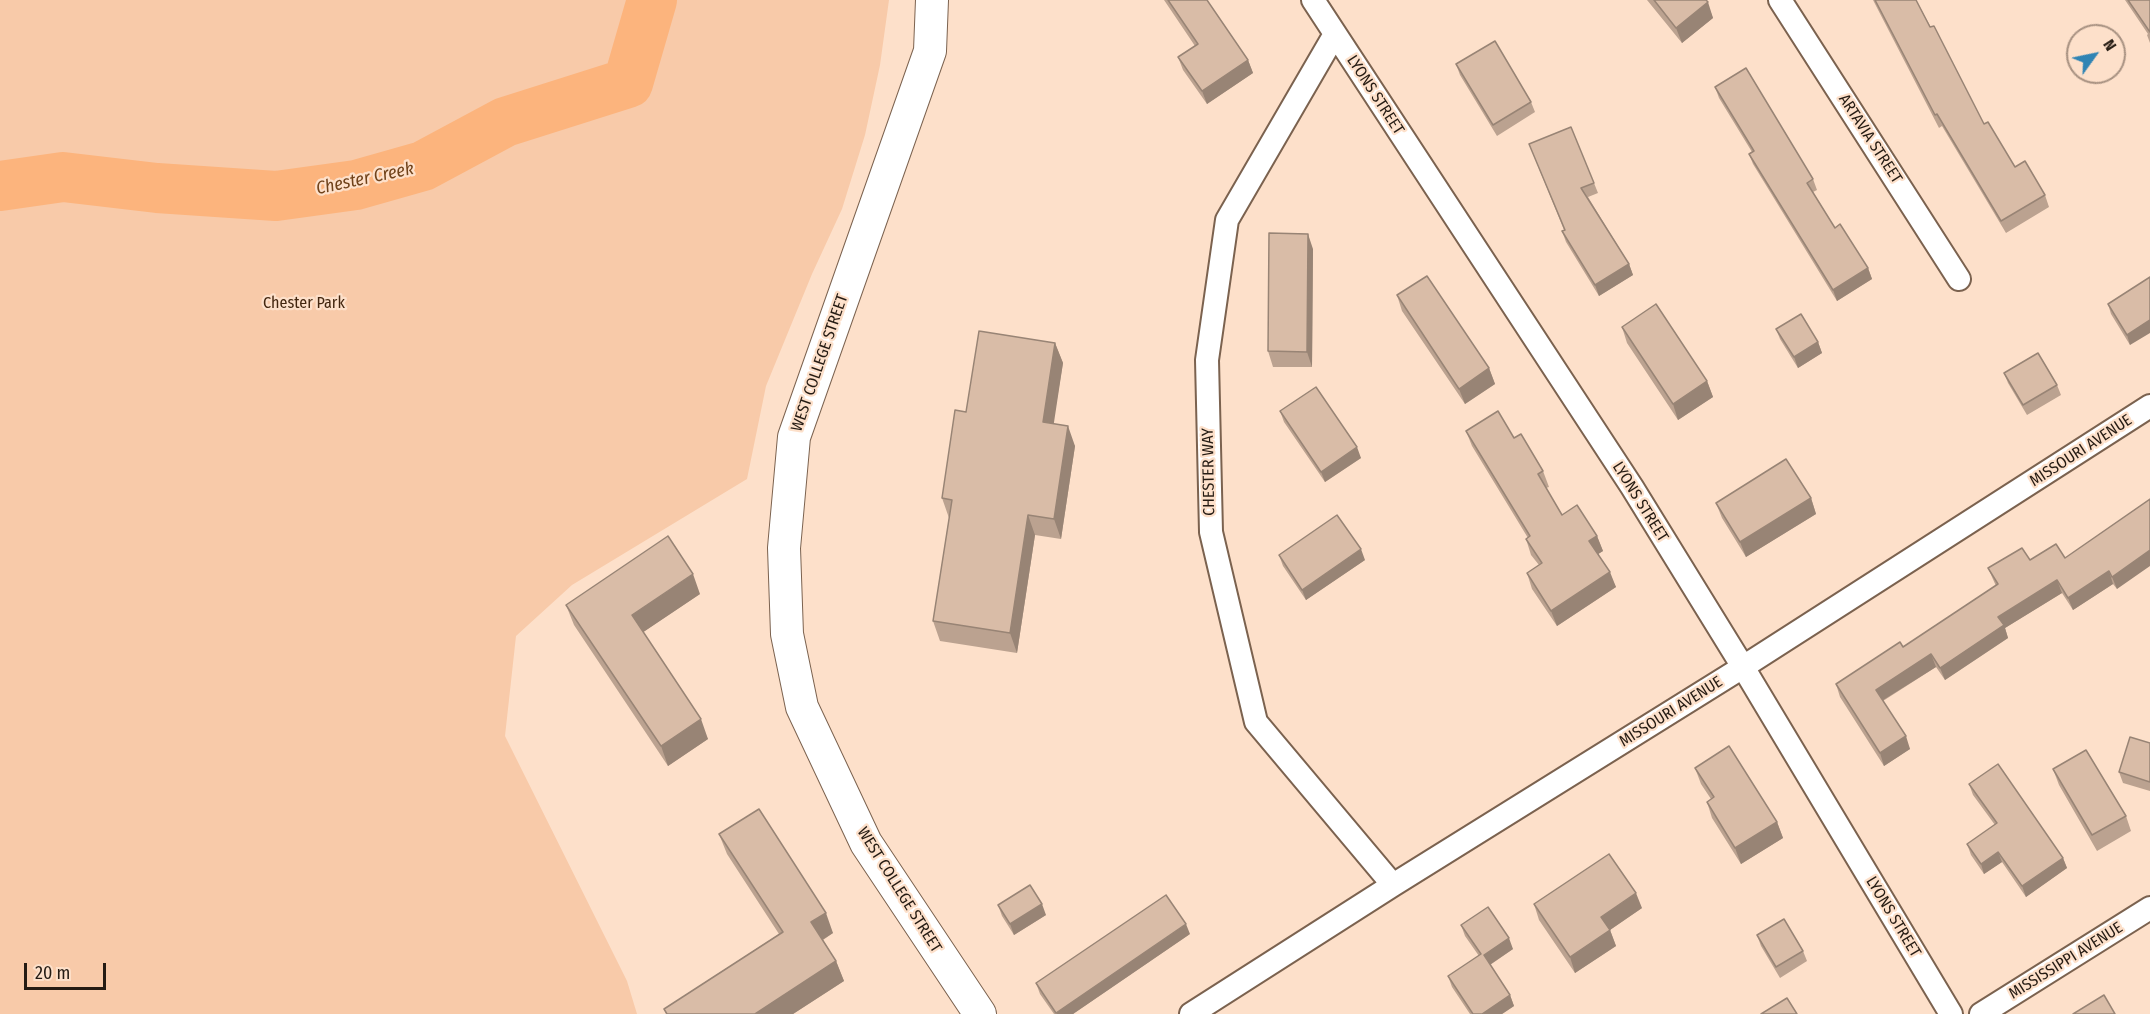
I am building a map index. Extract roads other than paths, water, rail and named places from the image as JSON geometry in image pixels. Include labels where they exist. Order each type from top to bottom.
[{"type":"street","name":"WEST COLLEGE STREET","points":[[932,0],[930,51],[794,437],[784,548],[787,634],[802,707],[866,843],[980,1014]]},
{"type":"street","name":"LYONS STREET","points":[[1313,0],[1632,487],[1951,1014]]},
{"type":"street","name":"ARTAVIA STREET","points":[[1780,0],[1959,279]]},
{"type":"street","name":"CHESTER WAY","points":[[1335,34],[1227,220],[1207,360],[1211,532],[1256,722],[1393,885]]},
{"type":"street","name":"MISSOURI AVENUE","points":[[1191,1014],[1743,667],[2150,406]]},
{"type":"street","name":"MISSISSIPPI AVENUE","points":[[1981,1014],[2150,908]]},
{"type":"waterway","name":"Chester Creek","points":[[0,186],[63,177],[157,188],[276,196],[356,185],[423,166],[505,122],[628,83],[652,0]]},
{"type":"park label","name":"Chester Park","points":[[304,304]]}]
